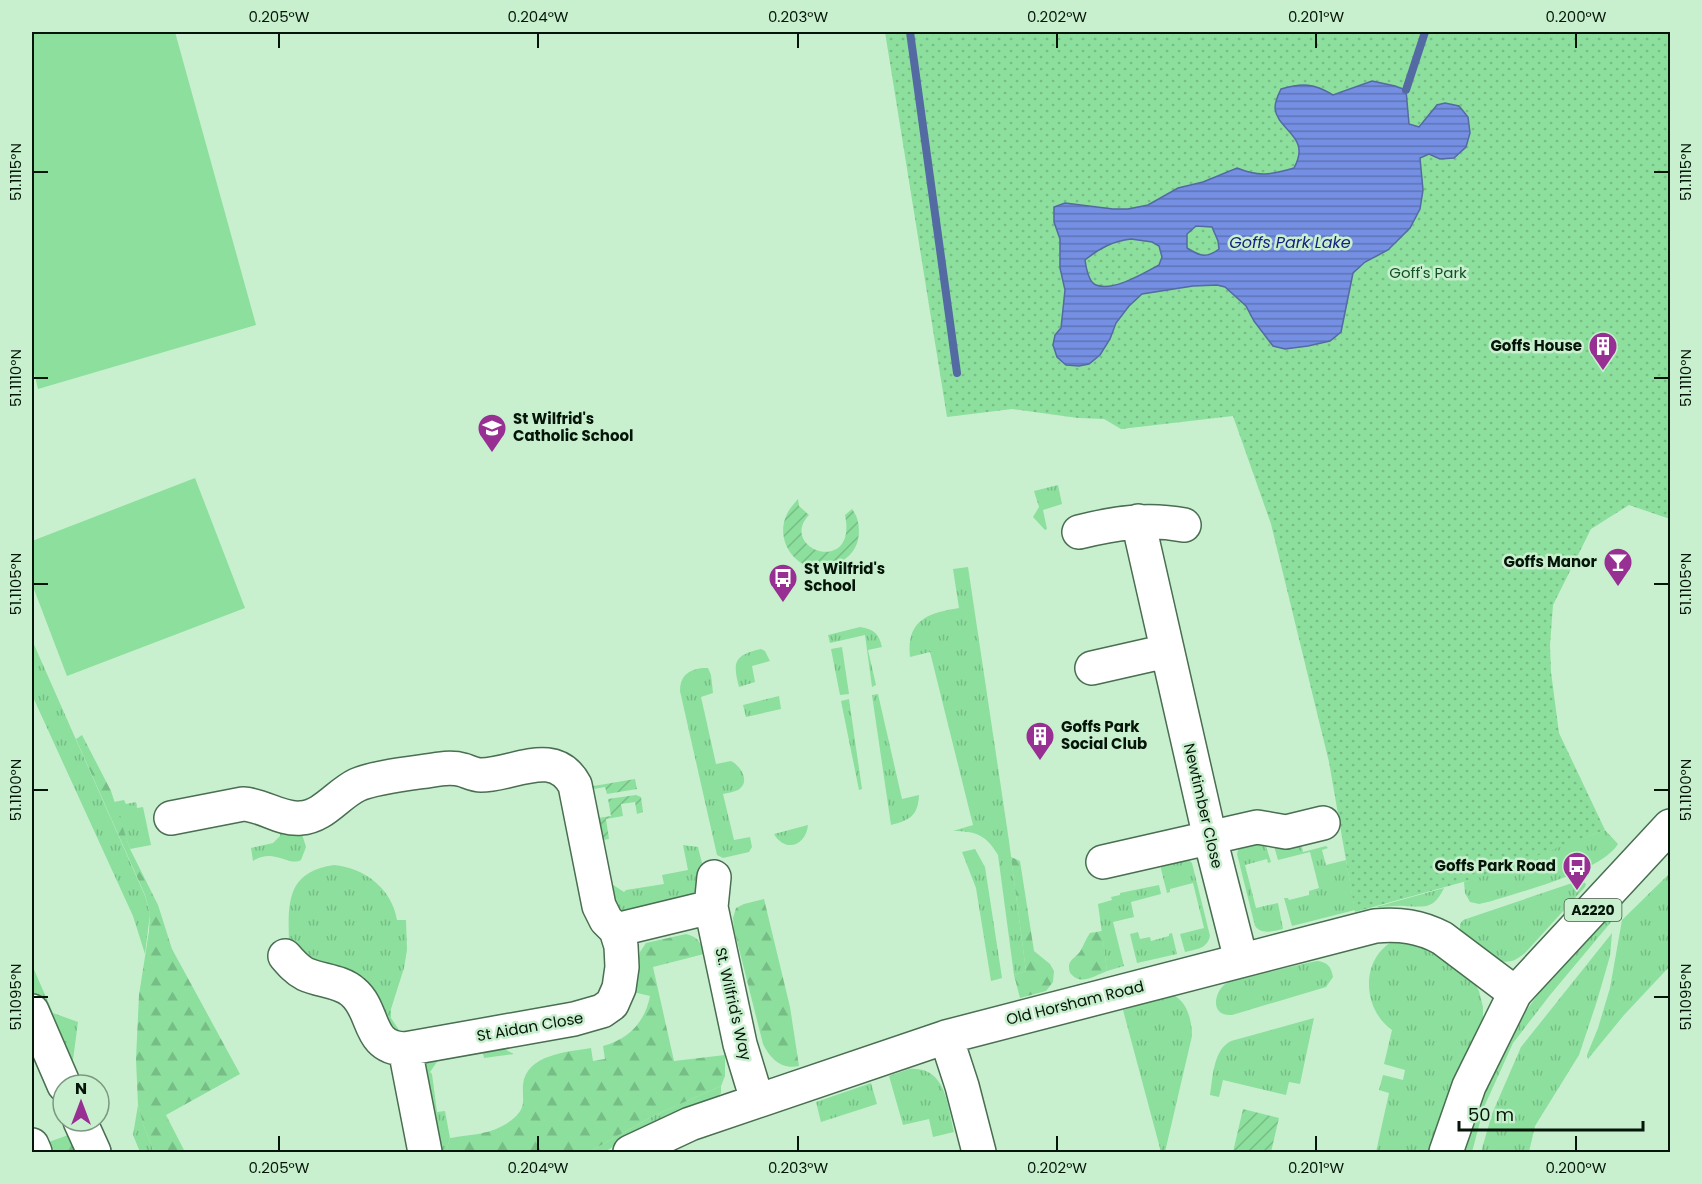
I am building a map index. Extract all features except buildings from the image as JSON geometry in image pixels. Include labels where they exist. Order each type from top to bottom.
[{"type":"street","points":[[1079,532],[1138,521],[1164,521],[1184,525]]},
{"type":"street","name":"Newtimber Close","points":[[1138,521],[1210,838],[1241,960]]},
{"type":"street","points":[[1092,668],[1167,651]]},
{"type":"street","points":[[171,818],[243,804],[254,804],[292,818],[304,818],[317,813],[358,785],[440,769],[462,770],[482,775],[536,765],[550,765],[570,775],[575,786],[599,906],[606,920],[616,930]]},
{"type":"street","points":[[1103,862],[1257,827],[1286,832],[1323,823]]},
{"type":"street","name":"A2220","points":[[1446,1152],[1469,1086],[1515,993],[1671,826]]},
{"type":"street","name":"St. Wilfrid's Way","points":[[616,930],[713,892],[740,1044],[757,1100]]},
{"type":"street","name":"Old Horsham Road","points":[[630,1152],[690,1124],[946,1037],[1375,926],[1398,924],[1416,926],[1442,938],[1515,993]]},
{"type":"street","name":"St Aidan Close","points":[[405,1049],[574,1019],[602,1011],[612,1004],[619,988],[622,967],[621,946],[616,930]]},
{"type":"street","points":[[285,956],[303,973],[346,987],[354,992],[381,1041],[388,1046],[405,1049],[425,1152]]},
{"type":"street","points":[[32,1011],[59,1073]]},
{"type":"street","points":[[946,1037],[962,1086],[979,1152]]},
{"type":"street","points":[[85,1133],[94,1152]]},
{"type":"street","points":[[32,1144],[35,1152]]},
{"type":"green space","points":[[32,32],[175,32],[256,325],[38,389],[32,365]]},
{"type":"green space","name":"Goff's Park","points":[[885,32],[1670,32],[1670,519],[1629,505],[1591,529],[1553,605],[1550,645],[1551,672],[1559,733],[1605,830],[1481,877],[1355,912],[1329,762],[1271,524],[1233,416],[1121,429],[1104,419],[1078,418],[1012,409],[947,417]]},
{"type":"green space","points":[[195,478],[245,608],[67,676],[32,584],[32,541]]},
{"type":"green space","points":[[1058,485],[1062,504],[1043,510],[1047,529],[1045,530],[1033,517],[1039,507],[1034,491]]},
{"type":"green space","points":[[798,499],[799,506],[809,515],[802,527],[803,538],[810,546],[820,551],[831,551],[840,546],[846,534],[845,515],[852,509],[858,520],[859,536],[855,548],[847,557],[832,567],[820,569],[808,566],[797,560],[789,551],[784,539],[783,527],[788,512]]},
{"type":"green space","points":[[968,567],[1026,971],[1014,975],[998,855],[980,836],[974,833],[953,831],[973,825],[930,652],[910,657],[912,634],[921,620],[959,608],[953,569]]},
{"type":"green space","points":[[860,627],[875,632],[882,647],[868,650],[876,685],[872,687],[865,635],[830,643],[828,635]]},
{"type":"green space","points":[[32,640],[145,896],[150,914],[145,954],[133,916],[32,695]]},
{"type":"green space","points":[[842,647],[849,694],[840,695],[831,649]]},
{"type":"green space","points":[[761,649],[765,651],[770,661],[752,666],[755,682],[739,687],[736,671],[738,660],[746,654]]},
{"type":"green space","points":[[708,668],[711,675],[713,693],[701,697],[716,764],[731,761],[741,770],[744,779],[742,787],[738,790],[723,794],[734,840],[750,837],[752,847],[749,852],[723,858],[717,855],[680,691],[685,675],[692,670]]},
{"type":"green space","points":[[878,694],[902,799],[919,795],[917,808],[912,816],[891,825],[872,695]]},
{"type":"green space","points":[[779,696],[781,709],[746,717],[743,705]]},
{"type":"green space","points":[[849,699],[862,789],[859,790],[841,701]]},
{"type":"green space","points":[[82,735],[111,791],[130,849],[158,905],[172,949],[240,1074],[166,1115],[185,1152],[154,1152],[138,1105],[136,1059],[139,995],[150,914],[145,895],[76,739]]},
{"type":"green space","points":[[635,779],[637,789],[607,794],[605,787],[588,790],[588,787]]},
{"type":"green space","points":[[636,795],[641,797],[643,812],[637,814],[635,802],[621,804],[623,816],[606,819],[609,839],[603,840],[598,818],[611,816],[608,799]]},
{"type":"green space","points":[[124,800],[126,804],[136,802],[137,808],[143,807],[151,845],[130,849],[114,802]]},
{"type":"green space","points":[[808,825],[803,838],[794,844],[784,844],[774,834]]},
{"type":"green space","points":[[280,830],[302,834],[306,847],[301,860],[291,861],[268,856],[253,861],[251,848],[273,843],[280,836]]},
{"type":"green space","points":[[1605,830],[1618,844],[1596,863],[1579,871],[1541,886],[1479,904],[1470,902],[1465,893],[1464,882]]},
{"type":"green space","points":[[1300,839],[1303,852],[1326,846],[1328,848],[1322,850],[1326,865],[1346,860],[1355,910],[1292,926],[1284,898],[1289,900],[1309,895],[1309,891],[1319,888],[1310,852],[1278,860],[1274,846]]},
{"type":"green space","points":[[1265,843],[1271,862],[1268,863],[1267,859],[1245,865],[1256,908],[1278,903],[1283,929],[1268,932],[1261,931],[1255,926],[1237,854],[1244,845]]},
{"type":"green space","points":[[683,845],[698,847],[705,875],[698,892],[690,899],[644,913],[615,912],[607,881],[624,892],[664,884],[662,875],[688,870]]},
{"type":"green space","points":[[975,849],[985,867],[1002,978],[991,981],[976,888],[962,852]]},
{"type":"green space","points":[[1011,857],[1020,861],[1034,951],[1050,964],[1054,971],[1053,982],[1046,991],[1020,998],[1014,975],[1026,971]]},
{"type":"green space","points":[[1187,858],[1192,863],[1210,936],[1204,946],[1185,952],[1180,934],[1204,928],[1193,883],[1170,889],[1167,893],[1161,865]]},
{"type":"green space","points":[[334,865],[356,870],[375,882],[389,899],[397,920],[406,920],[407,950],[404,968],[391,1009],[391,1018],[405,1039],[321,973],[289,943],[290,903],[298,882],[318,869]]},
{"type":"green space","points":[[1670,873],[1670,966],[1624,1015],[1588,1059],[1587,1055],[1610,988],[1622,920]]},
{"type":"green space","points":[[1581,880],[1586,884],[1585,887],[1525,953],[1514,960],[1504,962],[1490,958],[1460,934],[1460,924],[1463,920]]},
{"type":"green space","points":[[1159,885],[1161,894],[1131,902],[1134,917],[1113,922],[1124,966],[1107,971],[1098,904],[1112,900],[1111,897],[1120,895],[1120,893]]},
{"type":"green space","points":[[1444,888],[1437,900],[1429,905],[1376,907]]},
{"type":"green space","points":[[1621,894],[1622,909],[1513,1043],[1484,1107],[1472,1152],[1463,1152],[1476,1108],[1500,1051],[1520,1019],[1548,982]]},
{"type":"green space","points":[[764,899],[790,1007],[799,1066],[787,1066],[777,1062],[763,1044],[734,929],[733,918],[736,908]]},
{"type":"green space","points":[[1102,931],[1107,971],[1084,979],[1075,977],[1069,971],[1070,963],[1080,952],[1090,933]]},
{"type":"green space","points":[[1138,932],[1140,939],[1150,937],[1151,941],[1172,933],[1177,954],[1137,963],[1130,934]]},
{"type":"green space","points":[[1612,933],[1610,956],[1579,1055],[1535,1126],[1529,1152],[1481,1152],[1492,1114],[1521,1047]]},
{"type":"green space","points":[[686,934],[698,941],[704,954],[653,967],[674,1061],[725,1055],[725,1076],[721,1086],[653,1116],[589,1152],[446,1152],[450,1138],[491,1131],[514,1118],[521,1110],[526,1075],[540,1061],[560,1053],[591,1048],[593,1061],[605,1059],[603,1046],[628,1034],[640,1021],[648,1005],[650,996],[633,992],[640,952],[646,943]]},
{"type":"green space","points":[[1397,939],[1431,950],[1474,982],[1483,1007],[1483,1022],[1432,1152],[1376,1152],[1389,1093],[1379,1090],[1383,1075],[1403,1080],[1405,1070],[1384,1064],[1392,1030],[1374,1009],[1369,983],[1376,957]]},
{"type":"green space","points":[[1317,961],[1328,965],[1331,970],[1333,977],[1326,987],[1232,1015],[1219,1012],[1217,995],[1230,981]]},
{"type":"green space","points":[[32,965],[53,1013],[78,1022],[73,1060],[64,1062],[32,988]]},
{"type":"green space","points":[[1173,995],[1186,1007],[1192,1036],[1165,1152],[1161,1152],[1123,1010]]},
{"type":"green space","points":[[1314,1018],[1300,1084],[1289,1082],[1286,1095],[1223,1080],[1219,1097],[1210,1095],[1217,1057],[1225,1045],[1231,1041]]},
{"type":"green space","points":[[492,1043],[514,1054],[484,1058],[482,1049],[441,1056],[430,1072],[437,1112],[445,1111],[450,1138],[446,1152],[436,1152],[421,1071],[431,1055]]},
{"type":"green space","points":[[909,1069],[921,1070],[938,1080],[943,1089],[954,1132],[933,1137],[929,1119],[903,1125],[889,1076]]},
{"type":"green space","points":[[871,1083],[877,1104],[821,1122],[816,1102]]},
{"type":"green space","points":[[721,1086],[721,1093],[717,1098],[635,1135],[604,1152],[589,1152],[653,1116]]},
{"type":"green space","points":[[138,1105],[154,1152],[140,1152],[133,1135]]},
{"type":"green space","points":[[1243,1109],[1279,1118],[1271,1152],[1233,1152]]},
{"type":"green space","points":[[71,1134],[79,1152],[50,1152],[46,1143]]},
{"type":"water","name":"Goffs Park Lake","points":[[1372,81],[1395,86],[1406,90],[1409,124],[1419,127],[1437,105],[1445,103],[1459,106],[1468,117],[1470,133],[1466,147],[1454,158],[1440,159],[1429,154],[1420,158],[1423,190],[1420,209],[1410,228],[1388,250],[1365,262],[1353,273],[1341,332],[1330,341],[1308,346],[1285,349],[1273,346],[1246,306],[1225,287],[1193,286],[1142,294],[1116,323],[1100,355],[1089,364],[1066,365],[1057,357],[1053,345],[1055,335],[1061,328],[1065,290],[1060,268],[1060,239],[1054,222],[1054,207],[1065,203],[1128,209],[1148,205],[1178,188],[1203,182],[1237,168],[1265,174],[1294,168],[1299,148],[1292,135],[1281,123],[1275,108],[1281,89],[1308,85],[1333,95]],"holes":[[[1196,226],[1212,227],[1219,249],[1203,255],[1187,248],[1187,234]],[[1131,239],[1152,242],[1159,246],[1162,257],[1159,265],[1119,284],[1103,286],[1093,283],[1085,260],[1107,246]]]},
{"type":"waterway","points":[[910,32],[957,373]]},
{"type":"waterway","points":[[1406,90],[1425,32]]},
{"type":"place","name":"Goffs House","points":[[1603,372]]},
{"type":"place","name":"St Wilfrid's Catholic School","points":[[492,454]]},
{"type":"place","name":"Goffs Manor","points":[[1618,588]]},
{"type":"place","name":"St Wilfrid's School","points":[[783,604]]},
{"type":"place","name":"Goffs Park Social Club","points":[[1040,762]]},
{"type":"place","name":"Goffs Park Road","points":[[1577,892]]}]
